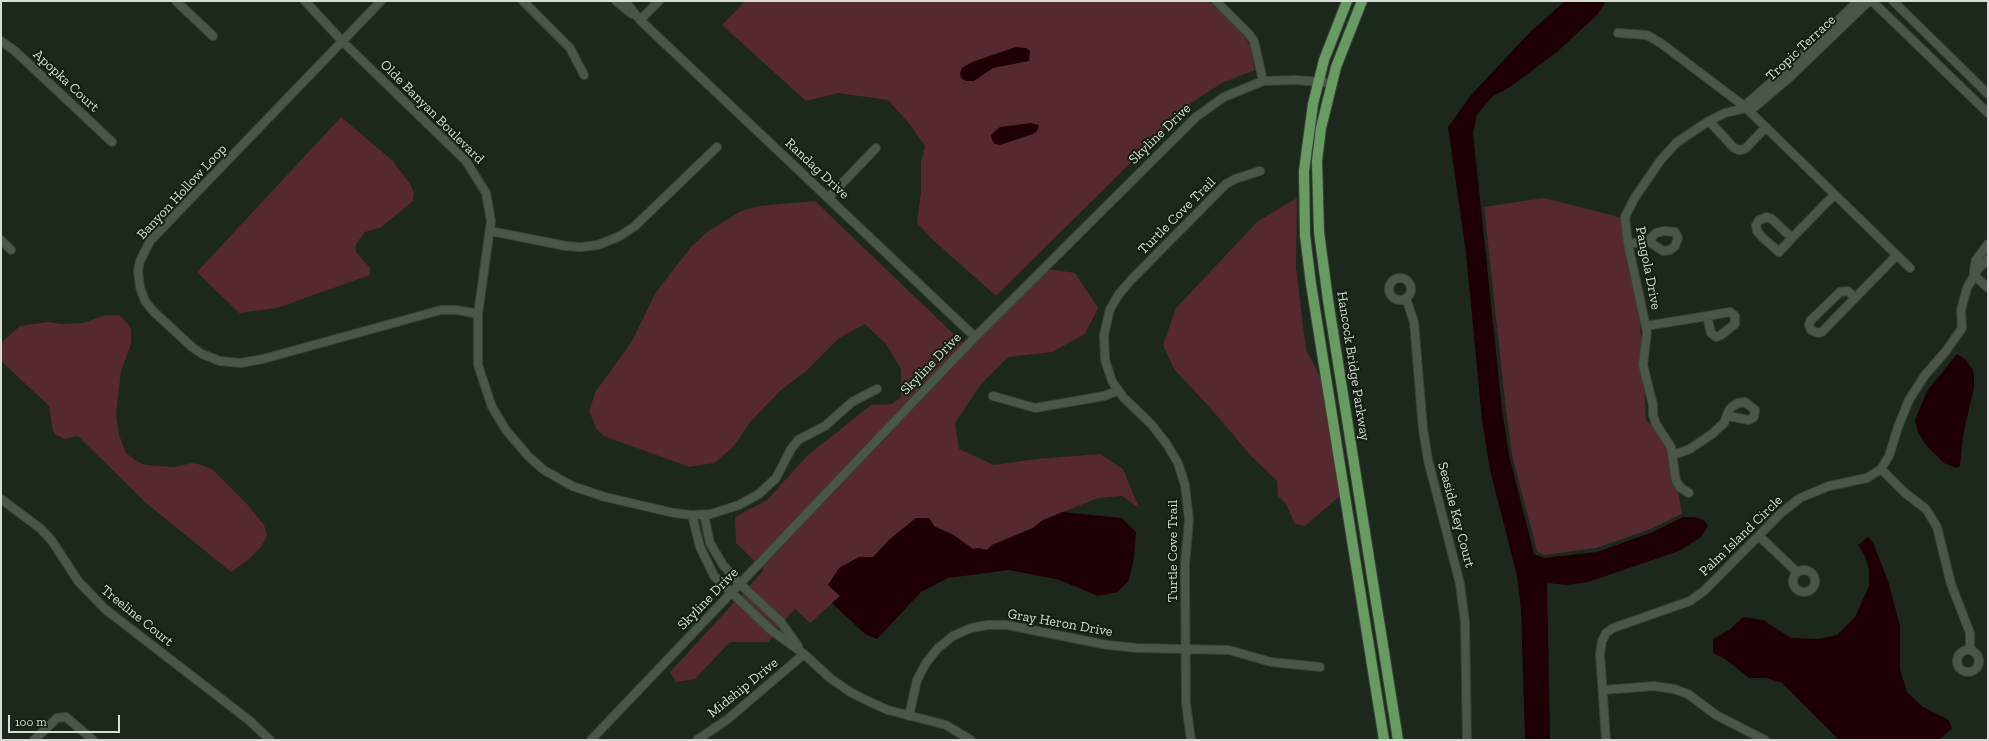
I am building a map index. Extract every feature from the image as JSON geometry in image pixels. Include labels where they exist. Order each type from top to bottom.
[{"type":"main road","name":"Hancock Bridge Parkway","points":[[1347,1],[1335,29],[1318,81],[1313,104],[1304,171],[1305,235],[1311,284],[1384,740]]},
{"type":"main road","name":"Hancock Bridge Parkway","points":[[1362,1],[1347,38],[1332,83],[1321,128],[1317,161],[1319,232],[1328,300],[1398,740]]},
{"type":"street","points":[[176,1],[213,36]]},
{"type":"street","name":"Olde Banyan Boulevard","points":[[305,1],[342,41],[466,161],[486,193],[491,221],[478,314],[478,365],[492,407],[506,430],[529,457],[554,476],[583,491],[663,511],[704,515],[732,508],[759,494],[776,478],[791,449],[798,440],[825,426],[852,402],[877,390]]},
{"type":"street","name":"Banyon Hollow Loop","points":[[381,1],[150,241],[140,261],[138,271],[140,287],[145,301],[192,347],[220,361],[241,363],[263,359],[441,310],[457,310],[478,314]]},
{"type":"street","points":[[523,1],[570,48],[584,75]]},
{"type":"street","name":"Randag Drive","points":[[616,1],[640,20],[975,337]]},
{"type":"street","name":"Randag Drive","points":[[625,1],[640,20]]},
{"type":"street","points":[[640,20],[659,1]]},
{"type":"street","points":[[1216,1],[1254,41],[1263,81]]},
{"type":"street","name":"Tropic Terrace","points":[[1747,109],[1858,1]]},
{"type":"street","points":[[1871,1],[1988,113]]},
{"type":"street","name":"Tropic Terrace","points":[[1747,109],[1789,78],[1871,1]]},
{"type":"street","points":[[1893,1],[1988,94]]},
{"type":"street","points":[[1618,33],[1647,35],[1662,44],[1747,109],[1910,268]]},
{"type":"street","name":"Apopka Court","points":[[1,41],[20,56],[112,142]]},
{"type":"street","name":"Skyline Drive","points":[[591,740],[975,337],[1196,117],[1224,97],[1263,81],[1318,81],[1332,83]]},
{"type":"street","name":"Pangola Drive","points":[[1689,493],[1681,488],[1676,481],[1673,455],[1668,443],[1656,424],[1642,357],[1647,341],[1646,326],[1628,244],[1625,217],[1634,199],[1660,161],[1676,143],[1694,129],[1725,113],[1747,109]]},
{"type":"street","points":[[1709,121],[1734,148],[1739,150],[1745,149],[1766,128]]},
{"type":"street","points":[[490,230],[566,246],[581,247],[598,245],[620,236],[636,226],[717,147]]},
{"type":"street","points":[[828,198],[876,148]]},
{"type":"street","name":"Turtle Cove Trail","points":[[1190,740],[1186,703],[1187,650],[1185,564],[1189,520],[1185,485],[1175,456],[1161,435],[1117,391],[1107,370],[1103,343],[1106,322],[1114,301],[1131,280],[1222,188],[1235,179],[1260,171]]},
{"type":"street","points":[[1792,238],[1772,219],[1767,217],[1759,220],[1756,225],[1757,231],[1779,252],[1835,195]]},
{"type":"street","points":[[1,240],[11,250]]},
{"type":"street","points":[[1628,244],[1648,241]]},
{"type":"street","points":[[1974,275],[1976,260],[1988,244]]},
{"type":"street","points":[[1855,298],[1848,291],[1840,292],[1810,321],[1808,325],[1811,330],[1818,333],[1822,332],[1897,255]]},
{"type":"street","points":[[1970,650],[1970,634],[1951,584],[1937,527],[1926,509],[1905,493],[1881,469],[1889,456],[1898,427],[1910,400],[1926,375],[1946,351],[1962,328],[1960,310],[1967,288],[1974,275],[1988,260]]},
{"type":"street","points":[[1974,275],[1988,288]]},
{"type":"street","name":"Seaside Key Court","points":[[1406,298],[1414,322],[1423,429],[1428,460],[1460,584],[1465,622],[1467,740]]},
{"type":"street","points":[[1646,326],[1707,316]]},
{"type":"street","points":[[993,396],[1035,408],[1104,396],[1117,391]]},
{"type":"street","points":[[1673,455],[1690,449],[1712,434],[1724,423],[1728,416]]},
{"type":"street","name":"Palm Island Circle","points":[[1606,740],[1600,654],[1602,641],[1606,633],[1613,628],[1690,601],[1704,591],[1781,513],[1803,496],[1828,486],[1867,478],[1881,469]]},
{"type":"street","name":"Treeline Court","points":[[1,499],[35,523],[45,533],[62,554],[78,581],[105,609],[250,721],[270,740]]},
{"type":"street","points":[[692,515],[702,554],[714,576],[772,630],[804,654],[830,678],[850,692],[888,710],[946,725],[971,740]]},
{"type":"street","points":[[704,515],[710,543],[723,565],[740,584],[780,621],[804,654]]},
{"type":"street","points":[[1759,536],[1797,572]]},
{"type":"street","points":[[702,554],[714,549]]},
{"type":"street","name":"Gray Heron Drive","points":[[909,716],[917,680],[926,663],[938,648],[953,636],[971,628],[988,625],[1008,625],[1107,645],[1187,650],[1228,650],[1271,662],[1320,667]]},
{"type":"street","name":"Midship Drive","points":[[697,740],[728,719],[804,654]]},
{"type":"street","points":[[1603,690],[1654,686],[1674,689],[1688,694],[1716,715],[1765,740]]},
{"type":"street","points":[[34,740],[57,718],[66,717],[93,740]]},
{"type":"shaded area","points":[[745,1],[1209,1],[1245,37],[1250,46],[1255,70],[1222,83],[1191,103],[996,296],[933,240],[917,223],[921,191],[921,162],[925,146],[911,126],[888,100],[838,93],[806,101],[722,25]]},
{"type":"shaded area","points":[[1565,1],[1606,1],[1598,14],[1558,51],[1510,87],[1493,96],[1477,115],[1473,133],[1502,409],[1509,455],[1534,554],[1544,558],[1597,552],[1653,532],[1683,517],[1694,517],[1704,520],[1708,526],[1701,537],[1679,551],[1588,582],[1566,585],[1547,583],[1550,740],[1525,740],[1521,609],[1517,576],[1490,470],[1482,420],[1466,253],[1448,127],[1472,94],[1530,32]]},
{"type":"shaded area","points":[[1016,47],[1026,48],[1030,51],[1029,61],[993,68],[974,81],[966,81],[961,78],[960,73],[962,68],[972,62]]},
{"type":"shaded area","points":[[341,117],[393,161],[410,184],[414,193],[413,201],[380,228],[365,232],[358,241],[355,247],[356,252],[370,268],[370,275],[277,308],[239,313],[197,272]]},
{"type":"shaded area","points":[[1031,123],[1039,125],[1037,131],[1033,134],[1000,145],[995,144],[992,140],[991,135],[1000,127]]},
{"type":"shaded area","points":[[1297,198],[1296,267],[1306,350],[1323,382],[1341,495],[1305,526],[1295,524],[1286,504],[1278,496],[1277,481],[1251,456],[1213,411],[1174,369],[1163,345],[1176,308],[1258,221]]},
{"type":"shaded area","points":[[1544,198],[1623,218],[1640,323],[1646,420],[1669,443],[1682,514],[1651,529],[1596,548],[1544,555],[1537,551],[1512,455],[1484,207]]},
{"type":"shaded area","points":[[815,201],[963,343],[756,562],[736,543],[735,517],[767,500],[807,456],[871,405],[892,404],[901,397],[901,369],[886,344],[865,324],[839,338],[805,372],[781,390],[751,421],[733,447],[714,463],[689,467],[604,436],[596,428],[589,411],[596,391],[631,343],[656,292],[691,247],[707,232],[741,211],[759,206]]},
{"type":"shaded area","points":[[1049,269],[1075,273],[1098,308],[1085,334],[1052,352],[1008,357],[981,384],[955,423],[959,449],[994,465],[1036,459],[1100,454],[1123,469],[1139,508],[1122,496],[1098,498],[1043,520],[1033,528],[992,545],[987,550],[973,549],[952,534],[916,518],[890,539],[873,557],[859,557],[840,596],[810,623],[795,609],[778,627],[769,642],[730,642],[695,679],[676,682],[670,672],[764,570],[762,568],[978,340]]},
{"type":"shaded area","points":[[106,315],[119,315],[131,329],[131,344],[121,371],[116,414],[119,435],[126,453],[136,461],[146,465],[174,467],[192,463],[202,465],[213,470],[246,503],[264,525],[267,536],[261,547],[248,560],[231,572],[146,503],[78,436],[65,439],[55,434],[53,431],[49,406],[1,361],[1,345],[3,341],[20,326],[48,322],[62,324],[83,323]]},
{"type":"shaded area","points":[[1957,354],[1966,360],[1973,370],[1974,388],[1963,435],[1960,466],[1956,468],[1944,463],[1927,446],[1918,433],[1915,420],[1927,391]]},
{"type":"shaded area","points":[[1063,512],[1122,518],[1136,532],[1134,557],[1129,580],[1118,592],[1098,596],[1060,580],[1009,570],[948,578],[921,592],[877,639],[865,634],[832,603],[840,596],[828,585],[839,568],[859,557],[873,557],[890,539],[916,518],[929,518],[935,527],[952,534],[973,549],[978,548],[987,550],[992,545],[1033,528],[1043,520]]},
{"type":"shaded area","points":[[1868,537],[1873,542],[1889,584],[1900,626],[1900,669],[1907,692],[1923,707],[1949,720],[1952,729],[1938,740],[1839,740],[1782,683],[1767,678],[1749,678],[1725,659],[1713,653],[1713,639],[1729,630],[1743,617],[1763,620],[1791,638],[1819,639],[1837,635],[1855,617],[1869,586],[1869,569],[1864,554],[1858,545]]}]
